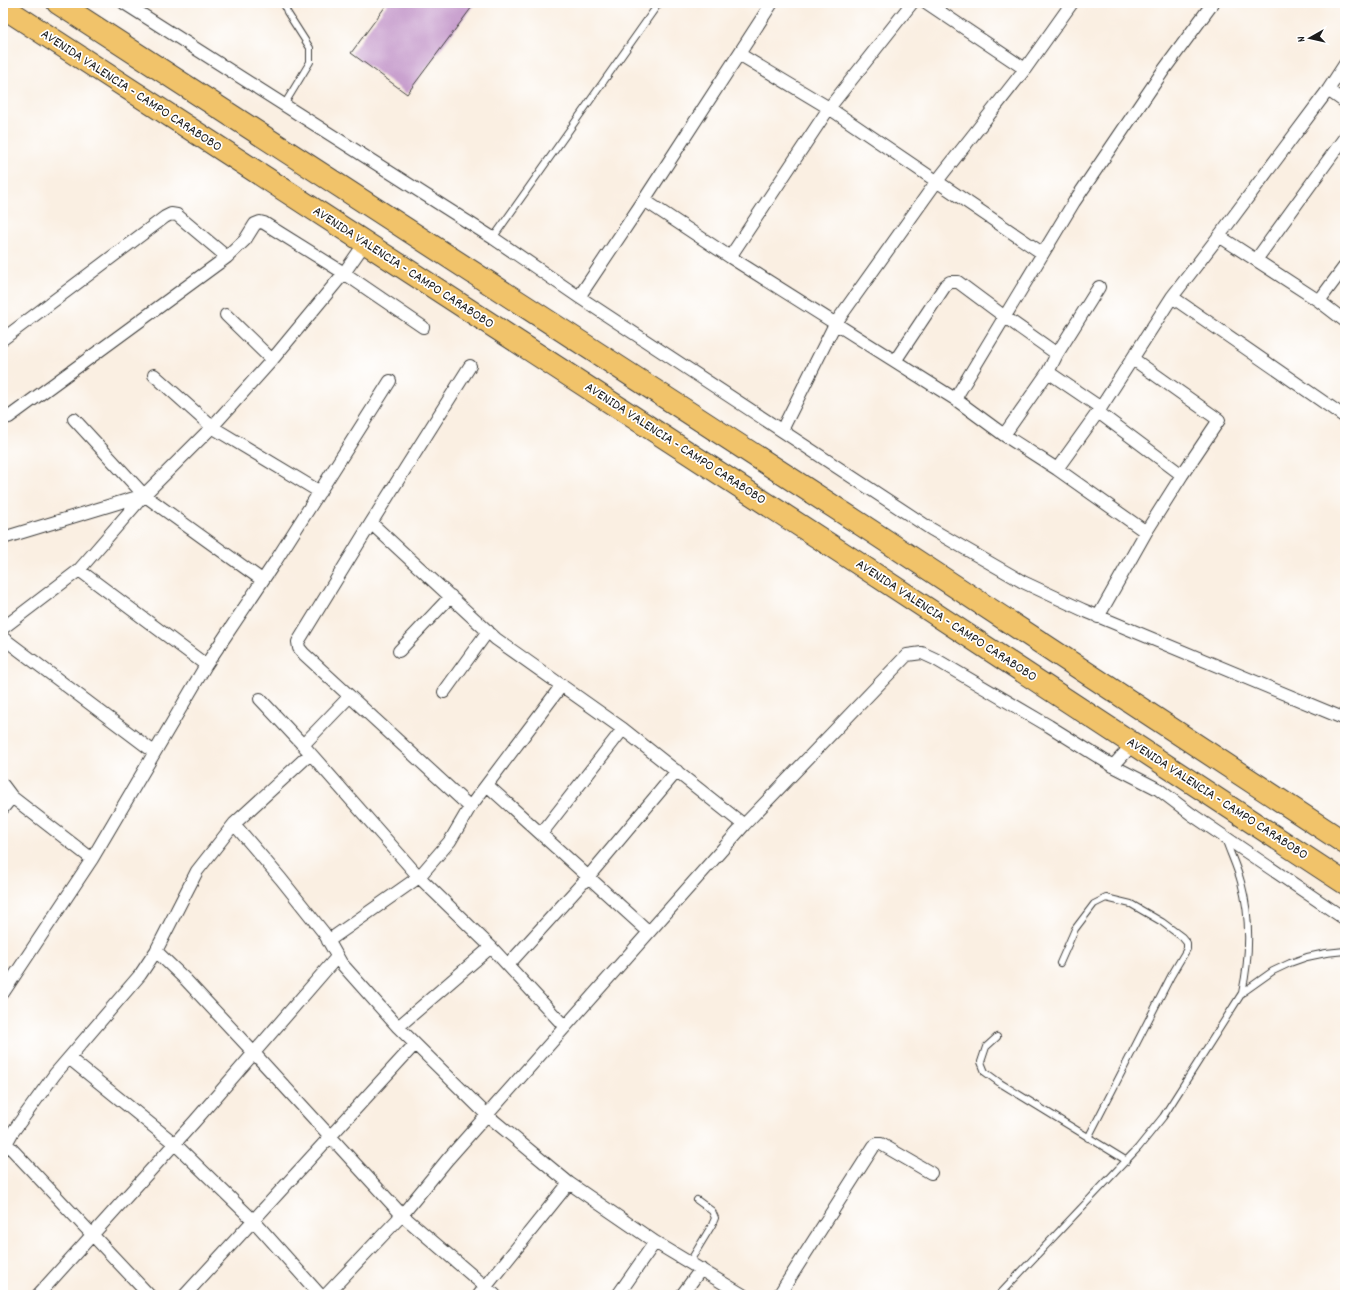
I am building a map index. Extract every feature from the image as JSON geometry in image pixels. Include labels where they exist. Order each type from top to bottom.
[{"type":"highway","points":[[58,3],[861,524],[1345,843]]},
{"type":"highway","name":"AVENIDA VALENCIA - CAMPO CARABOBO","points":[[3,7],[867,569],[1345,883]]},
{"type":"street","points":[[124,3],[493,238],[579,297],[932,529],[1023,582],[1098,616],[1345,719]]},
{"type":"street","points":[[579,297],[772,3]]},
{"type":"street","points":[[730,257],[829,108],[912,3]]},
{"type":"street","points":[[927,3],[1025,69]]},
{"type":"street","points":[[782,430],[835,324],[937,181],[1025,69],[1072,3]]},
{"type":"street","points":[[955,399],[1074,202],[1127,124],[1213,3]]},
{"type":"street","points":[[738,54],[829,108],[1042,253]]},
{"type":"street","points":[[1057,469],[1100,410],[1172,297],[1328,90],[1345,64]]},
{"type":"street","points":[[1328,90],[1345,102]]},
{"type":"street","points":[[1256,260],[1345,137]]},
{"type":"street","points":[[644,200],[730,257],[955,399],[1004,435],[1057,469],[1146,532]]},
{"type":"street","points":[[3,339],[171,214],[176,215],[227,257]]},
{"type":"street","points":[[3,418],[9,417],[227,257],[245,240],[255,224],[260,222],[264,223],[344,273],[423,326]]},
{"type":"street","points":[[1219,236],[1319,301],[1345,321]]},
{"type":"street","points":[[3,628],[79,570],[144,495],[212,428],[272,360],[344,273],[365,243]]},
{"type":"street","points":[[1319,301],[1345,266]]},
{"type":"street","points":[[895,361],[945,286],[950,282],[958,282],[1057,354]]},
{"type":"street","points":[[1004,435],[1048,372],[1057,354],[1098,287]]},
{"type":"street","points":[[1172,297],[1345,417]]},
{"type":"street","points":[[226,315],[272,360]]},
{"type":"street","points":[[1098,616],[1146,532],[1219,420],[1133,359]]},
{"type":"street","points":[[470,366],[298,642],[299,648],[304,654],[470,807]]},
{"type":"street","points":[[1048,372],[1100,410],[1182,475]]},
{"type":"street","points":[[154,375],[212,428],[320,492]]},
{"type":"street","points":[[5,986],[92,859],[206,665],[275,562],[390,380]]},
{"type":"street","points":[[74,419],[144,495],[262,580]]},
{"type":"street","points":[[3,538],[144,495]]},
{"type":"street","points":[[371,523],[496,639],[623,730],[744,825]]},
{"type":"street","points":[[79,570],[206,665]]},
{"type":"street","points":[[399,651],[451,596]]},
{"type":"street","points":[[444,692],[488,631]]},
{"type":"street","points":[[3,638],[154,752]]},
{"type":"street","points":[[326,1295],[402,1215],[487,1115],[744,825],[907,655],[922,653],[935,659],[1049,726],[1113,766],[1158,790],[1224,837],[1345,919]]},
{"type":"street","points":[[328,941],[419,877],[450,841],[470,807],[562,685]]},
{"type":"street","points":[[149,1295],[5,1146],[55,1074],[140,975],[156,951],[197,871],[234,824],[306,749],[350,696]]},
{"type":"street","points":[[260,699],[419,877],[491,947],[566,1027]]},
{"type":"street","points":[[541,834],[623,730]]},
{"type":"street","points":[[1113,766],[1133,744]]},
{"type":"street","points":[[508,965],[588,877],[677,771]]},
{"type":"street","points":[[3,785],[12,797],[92,859]]},
{"type":"street","points":[[487,785],[649,932]]},
{"type":"street","points":[[3,808],[12,797]]},
{"type":"street","points":[[234,824],[281,879],[324,933],[341,962],[398,1027],[487,1115],[569,1183],[655,1242],[743,1295]]},
{"type":"street","points":[[398,1027],[491,947]]},
{"type":"street","points":[[156,951],[186,980],[402,1215],[486,1293],[569,1183]]},
{"type":"street","points":[[38,1295],[175,1144],[337,956]]},
{"type":"street","points":[[185,1295],[415,1044]]},
{"type":"street","points":[[69,1058],[175,1144],[253,1220],[320,1295]]},
{"type":"street","points":[[779,1295],[874,1146],[881,1144],[930,1174]]},
{"type":"street","points":[[618,1295],[655,1242]]},
{"type":"street","points":[[682,1295],[701,1269]]},
{"type":"lane","points":[[284,3],[287,12],[310,48],[310,62],[284,105]]},
{"type":"lane","points":[[493,238],[659,3]]},
{"type":"lane","points":[[1224,837],[1241,882],[1248,918],[1248,956],[1242,993]]},
{"type":"lane","points":[[1060,963],[1075,929],[1094,904],[1106,898],[1131,904],[1162,922],[1182,937],[1187,943],[1188,950],[1172,976],[1088,1138]]},
{"type":"lane","points":[[999,1295],[1127,1161],[1163,1117],[1242,993],[1273,971],[1290,964],[1314,956],[1345,951]]},
{"type":"lane","points":[[997,1037],[986,1047],[981,1062],[985,1072],[1000,1083],[1127,1161]]},
{"type":"lane","points":[[689,1263],[715,1218],[712,1211],[697,1200]]},
{"type":"building","points":[[388,3],[475,3],[407,94],[351,53]]}]
